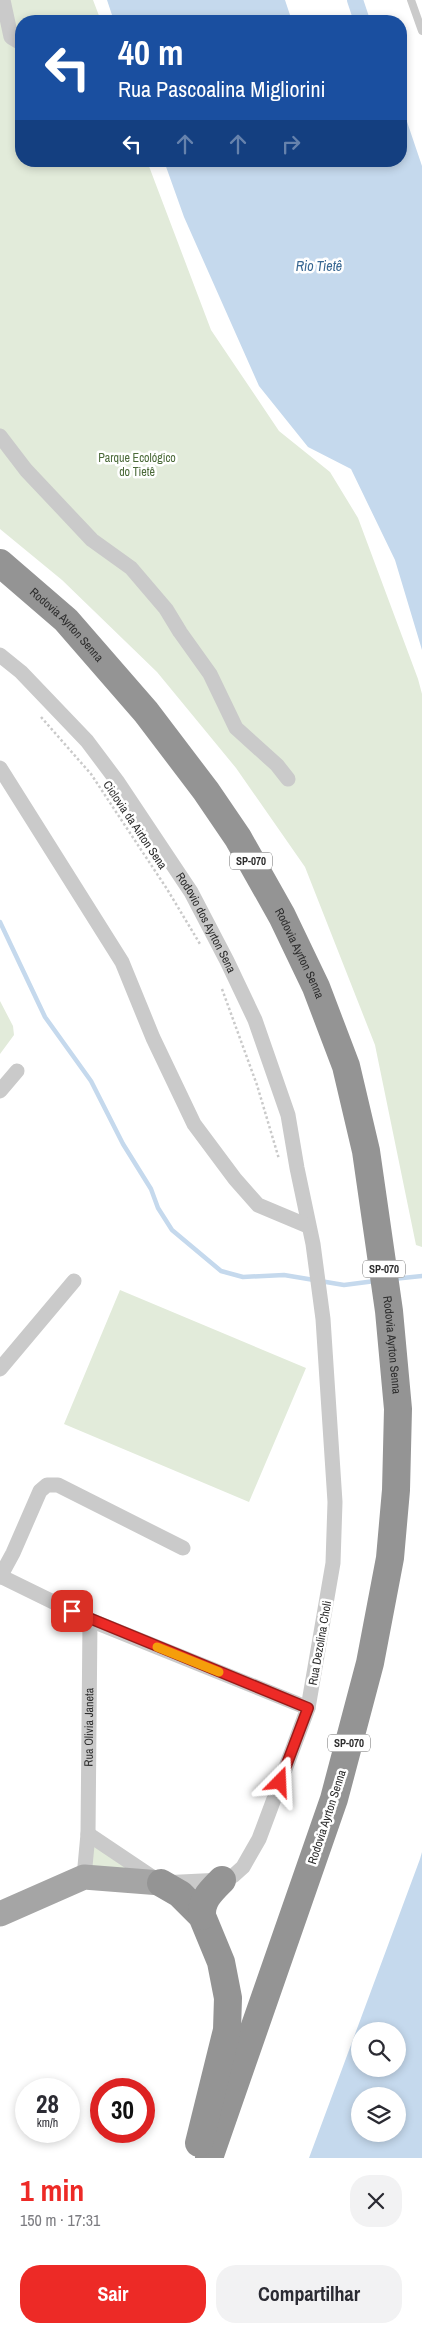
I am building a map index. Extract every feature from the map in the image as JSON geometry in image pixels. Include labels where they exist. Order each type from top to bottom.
[{"type":"highway","name":"Rodovia Ayrton Senna","points":[[0,563],[66,620],[146,712],[206,791],[238,838],[282,916],[316,987],[346,1066],[366,1151],[389,1311],[398,1408],[396,1490],[390,1558],[370,1663],[334,1799],[209,2158]]},
{"type":"highway","points":[[196,2158],[210,2091],[227,2030],[228,1998],[221,1962],[202,1916],[201,1906],[206,1897],[222,1880]]},
{"type":"highway","points":[[161,1882],[180,1894],[202,1916]]},
{"type":"main road","points":[[0,1914],[84,1877],[161,1882]]},
{"type":"street","points":[[3,0],[11,37],[15,39]]},
{"type":"street","points":[[0,436],[26,470],[92,540],[131,568],[166,609],[210,674],[236,728],[277,765],[288,779]]},
{"type":"street","name":"Rodovio dos Ayrton Sena","points":[[0,655],[21,672],[87,741],[122,788],[191,892],[254,1020],[288,1115],[313,1244]]},
{"type":"street","points":[[0,768],[122,962],[153,1038],[194,1124],[235,1179],[258,1205],[308,1226]]},
{"type":"street","points":[[0,1091],[17,1071]]},
{"type":"street","name":"Rua Dezolina Choli","points":[[222,1880],[233,1876],[251,1855],[308,1708],[334,1563],[335,1502],[323,1319],[313,1244]]},
{"type":"street","points":[[0,1369],[74,1282]]},
{"type":"street","points":[[183,1548],[58,1485],[46,1485],[40,1491],[0,1576],[90,1620],[308,1708]]},
{"type":"street","name":"Rua Olivia Janeta","points":[[84,1877],[88,1834],[90,1620]]},
{"type":"street","points":[[88,1834],[161,1882],[222,1880]]},
{"type":"lane","points":[[411,0],[422,31]]},
{"type":"path","name":"Ciclovia da Airton Sena","points":[[35,710],[91,774],[167,889],[201,946]]},
{"type":"path","points":[[222,988],[257,1085],[282,1168]]},
{"type":"green space","name":"Parque Ecológico do Tietê","points":[[0,0],[93,0],[99,15],[15,15],[15,167],[149,167],[211,330],[279,431],[330,472],[358,518],[422,694],[422,1247],[416,1245],[375,1045],[305,867],[236,768],[157,672],[62,580],[0,529]]},
{"type":"green space","points":[[0,1001],[13,1026],[14,1035],[0,1054]]},
{"type":"green space","points":[[120,1290],[306,1368],[249,1502],[64,1424]]},
{"type":"green space","points":[[88,1834],[161,1883],[84,1877]]},
{"type":"water","points":[[107,0],[285,0],[290,15],[112,15]]},
{"type":"water","name":"Rio Tietê","points":[[407,122],[422,166],[422,650],[395,560],[351,469],[308,447],[259,386],[184,217],[166,167],[407,167]]},
{"type":"water","points":[[422,1852],[422,2158],[309,2158],[351,2045],[351,2077],[406,2077],[406,2022],[359,2022]]},
{"type":"waterway","points":[[355,0],[360,15]]},
{"type":"waterway","points":[[0,922],[45,1017],[91,1081],[123,1144],[151,1189],[158,1208],[172,1230],[221,1271],[243,1277],[284,1275],[344,1285],[375,1281]]},
{"type":"waterway","points":[[393,1279],[422,1276]]},
{"type":"slow traffic","points":[[157,1647],[219,1672]]},
{"type":"route","points":[[72,1611],[308,1708],[280,1782]]}]
